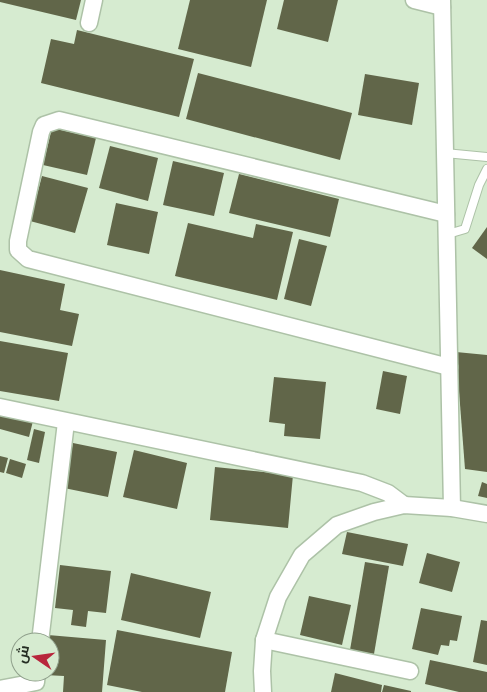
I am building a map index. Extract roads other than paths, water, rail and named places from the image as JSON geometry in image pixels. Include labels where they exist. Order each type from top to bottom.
[{"type":"street","points":[[89,23],[94,0]]},
{"type":"street","points":[[414,0],[442,3],[452,508]]},
{"type":"street","points":[[446,214],[59,120],[44,125],[41,132],[18,240],[18,250],[28,259],[449,368]]},
{"type":"street","points":[[0,407],[362,483],[388,493],[404,505]]},
{"type":"street","points":[[41,632],[66,422]]},
{"type":"street","points":[[263,692],[264,640],[278,597],[302,555],[337,525],[374,512],[404,505],[452,508],[487,514]]},
{"type":"street","points":[[264,640],[410,672]]},
{"type":"street","points":[[0,689],[36,682]]},
{"type":"lane","points":[[445,153],[487,156]]},
{"type":"lane","points":[[448,234],[465,229],[487,168]]}]
